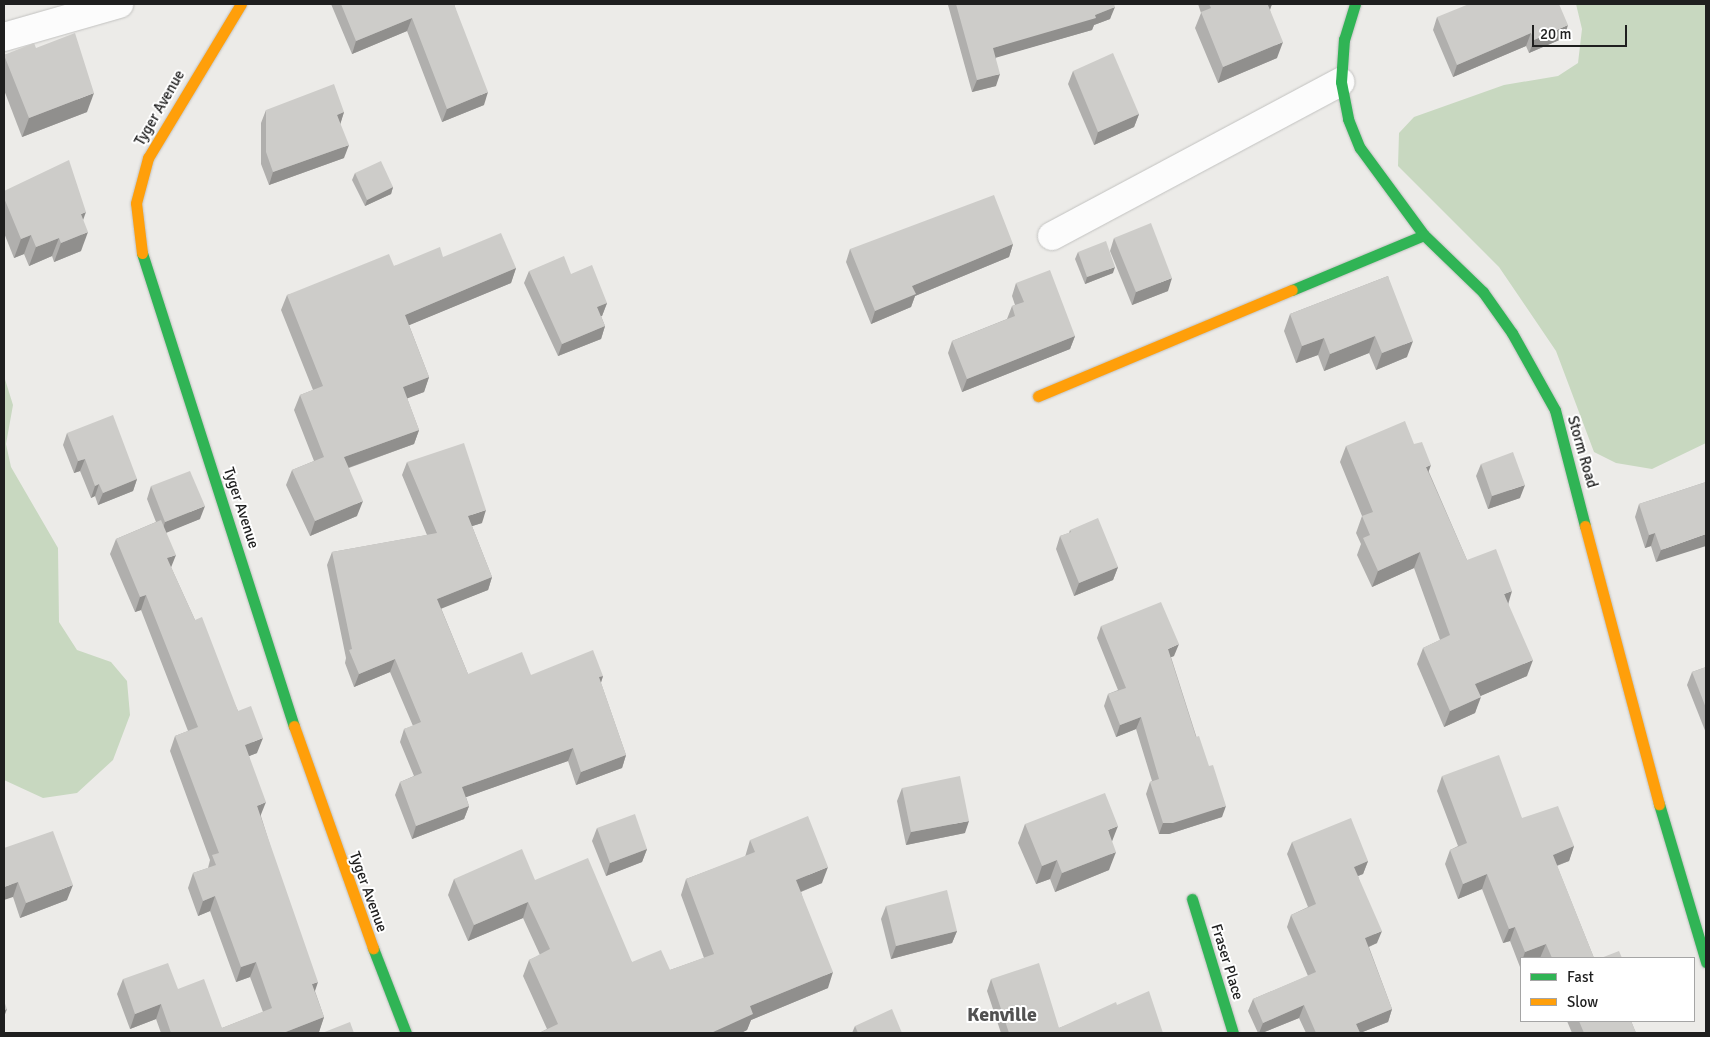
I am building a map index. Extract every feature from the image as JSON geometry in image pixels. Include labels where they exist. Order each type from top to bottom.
[{"type":"street","points":[[4,37],[119,4]]},
{"type":"street","name":"Tyger Avenue","points":[[241,4],[148,158],[136,203],[138,229],[143,257],[294,725],[347,881],[406,1033]]},
{"type":"street","name":"Storm Road","points":[[1355,4],[1344,39],[1341,82],[1348,119],[1360,148],[1424,235],[1483,292],[1512,332],[1555,410],[1637,730],[1706,962]]},
{"type":"street","points":[[1052,236],[1341,82]]},
{"type":"street","points":[[1038,396],[1424,235]]},
{"type":"street","name":"Fraser Place","points":[[1192,899],[1233,1033]]},
{"type":"green space","points":[[1576,4],[1706,4],[1706,443],[1652,469],[1616,463],[1594,452],[1556,351],[1499,267],[1398,166],[1399,133],[1414,117],[1504,85],[1558,76],[1578,63],[1582,29]]},
{"type":"green space","points":[[4,376],[13,405],[6,444],[11,467],[58,548],[59,622],[77,650],[111,662],[127,681],[130,715],[113,760],[77,793],[43,798],[4,780]]},
{"type":"building","points":[[341,4],[454,4],[488,92],[447,109],[412,18],[356,41]]},
{"type":"building","points":[[956,4],[1114,4],[1115,7],[1095,15],[1096,18],[993,48],[1000,74],[977,80]]},
{"type":"building","points":[[1209,4],[1271,4],[1268,5],[1283,42],[1223,67],[1201,12],[1211,8]]},
{"type":"building","points":[[1469,4],[1559,4],[1568,25],[1534,40],[1531,33],[1457,65],[1437,17]]},
{"type":"building","points":[[75,33],[94,93],[29,118],[4,55],[34,43],[36,48]]},
{"type":"building","points":[[1113,53],[1139,114],[1098,132],[1073,71]]},
{"type":"building","points":[[334,84],[344,112],[337,115],[349,145],[273,172],[266,152],[266,110]]},
{"type":"building","points":[[69,160],[86,212],[81,214],[88,232],[61,243],[59,238],[36,247],[31,235],[21,239],[4,198],[4,191]]},
{"type":"building","points":[[381,161],[393,187],[367,200],[355,173]]},
{"type":"building","points":[[994,195],[1013,244],[912,286],[916,294],[875,311],[850,249]]},
{"type":"building","points":[[1151,223],[1172,278],[1136,292],[1114,238]]},
{"type":"building","points":[[501,233],[516,268],[405,315],[429,377],[403,387],[419,430],[344,457],[363,501],[315,521],[292,470],[324,457],[300,395],[323,386],[287,295],[389,254],[394,266],[440,247],[443,257]]},
{"type":"building","points":[[1106,241],[1115,267],[1087,277],[1078,252]]},
{"type":"building","points":[[564,256],[571,274],[592,265],[607,303],[597,307],[605,326],[562,344],[529,271]]},
{"type":"building","points":[[1050,270],[1075,336],[967,379],[952,341],[1015,316],[1012,306],[1024,302],[1016,283]]},
{"type":"building","points":[[1388,276],[1413,341],[1382,353],[1375,336],[1330,354],[1324,338],[1302,346],[1290,314]]},
{"type":"building","points":[[113,415],[137,479],[103,493],[99,484],[95,486],[85,459],[78,461],[67,433]]},
{"type":"building","points":[[1405,421],[1414,444],[1422,442],[1431,465],[1426,467],[1467,560],[1496,549],[1512,591],[1504,594],[1533,660],[1475,684],[1481,697],[1450,711],[1423,648],[1450,635],[1420,552],[1378,571],[1363,538],[1370,535],[1362,516],[1373,512],[1346,446]]},
{"type":"building","points":[[464,443],[486,510],[468,516],[492,577],[437,599],[468,674],[522,652],[531,675],[593,650],[603,676],[599,677],[626,755],[581,772],[573,748],[462,787],[469,806],[416,826],[400,782],[422,773],[404,729],[421,722],[395,659],[359,674],[349,650],[352,649],[332,552],[437,533],[407,462]]},
{"type":"building","points":[[1513,452],[1525,485],[1492,496],[1481,464]]},
{"type":"building","points":[[190,471],[205,506],[165,522],[151,486]]},
{"type":"building","points":[[1706,482],[1706,534],[1661,550],[1655,533],[1649,535],[1639,504]]},
{"type":"building","points":[[1098,518],[1118,567],[1079,583],[1060,536]]},
{"type":"building","points":[[161,520],[176,555],[167,558],[195,620],[202,617],[238,711],[251,706],[263,738],[245,745],[266,802],[257,806],[318,982],[312,984],[324,1017],[283,1033],[171,1033],[161,1004],[135,1014],[123,979],[168,963],[178,989],[204,979],[222,1028],[272,1008],[256,962],[241,967],[215,896],[203,901],[193,873],[216,865],[212,855],[219,853],[175,736],[198,727],[146,595],[140,597],[116,539]]},
{"type":"building","points":[[1161,602],[1179,644],[1168,649],[1196,737],[1199,736],[1209,766],[1213,765],[1226,806],[1173,823],[1163,823],[1150,782],[1159,779],[1141,717],[1120,725],[1108,694],[1126,688],[1101,626]]},
{"type":"building","points":[[1706,667],[1706,708],[1692,672]]},
{"type":"building","points":[[1499,755],[1522,818],[1558,806],[1574,846],[1553,855],[1594,957],[1552,957],[1546,944],[1525,952],[1515,927],[1509,929],[1487,874],[1463,884],[1450,850],[1467,843],[1442,776]]},
{"type":"building","points":[[960,776],[969,821],[911,832],[902,788]]},
{"type":"building","points":[[1105,793],[1118,826],[1108,830],[1116,852],[1062,873],[1057,860],[1042,866],[1025,824]]},
{"type":"building","points":[[635,814],[647,849],[610,863],[597,828]]},
{"type":"building","points":[[808,816],[828,867],[796,880],[833,972],[750,1006],[753,1014],[711,1033],[539,1033],[558,1024],[529,960],[550,949],[528,902],[474,925],[454,879],[522,849],[535,880],[588,858],[632,962],[661,950],[670,970],[714,954],[686,879],[755,852],[750,840]]},
{"type":"building","points":[[1351,818],[1368,861],[1354,867],[1382,931],[1365,938],[1392,1009],[1356,1024],[1360,1033],[1316,1033],[1304,1005],[1263,1023],[1253,999],[1316,972],[1291,915],[1316,904],[1292,842]]},
{"type":"building","points":[[53,831],[73,885],[26,903],[18,882],[4,887],[4,848]]},
{"type":"building","points":[[947,890],[957,931],[896,946],[886,906]]},
{"type":"building","points":[[1619,951],[1622,957],[1604,957]]},
{"type":"building","points":[[1039,963],[1059,1028],[1116,1002],[1117,1005],[1149,991],[1163,1033],[1009,1033],[991,979]]},
{"type":"building","points":[[892,1009],[902,1033],[858,1033],[855,1026]]},
{"type":"building","points":[[350,1022],[354,1033],[322,1033]]},
{"type":"building","points":[[1579,1022],[1631,1022],[1636,1033],[1584,1033]]},
{"type":"traffic: fast","points":[[1355,4],[1344,39],[1341,82],[1348,119],[1360,148],[1424,235],[1483,292],[1512,333],[1555,410],[1585,526]]},
{"type":"traffic: fast","points":[[1292,290],[1424,235]]},
{"type":"traffic: fast","points":[[142,253],[294,726]]},
{"type":"traffic: fast","points":[[1659,804],[1706,962]]},
{"type":"traffic: fast","points":[[1192,899],[1233,1033]]},
{"type":"traffic: fast","points":[[373,948],[406,1033]]},
{"type":"traffic: slow","points":[[142,253],[136,203],[148,158],[241,4]]},
{"type":"traffic: slow","points":[[1038,396],[1292,290]]},
{"type":"traffic: slow","points":[[1585,526],[1659,804]]},
{"type":"traffic: slow","points":[[294,726],[373,948]]},
{"type":"district","name":"Kenville","points":[[1002,1014]]}]
